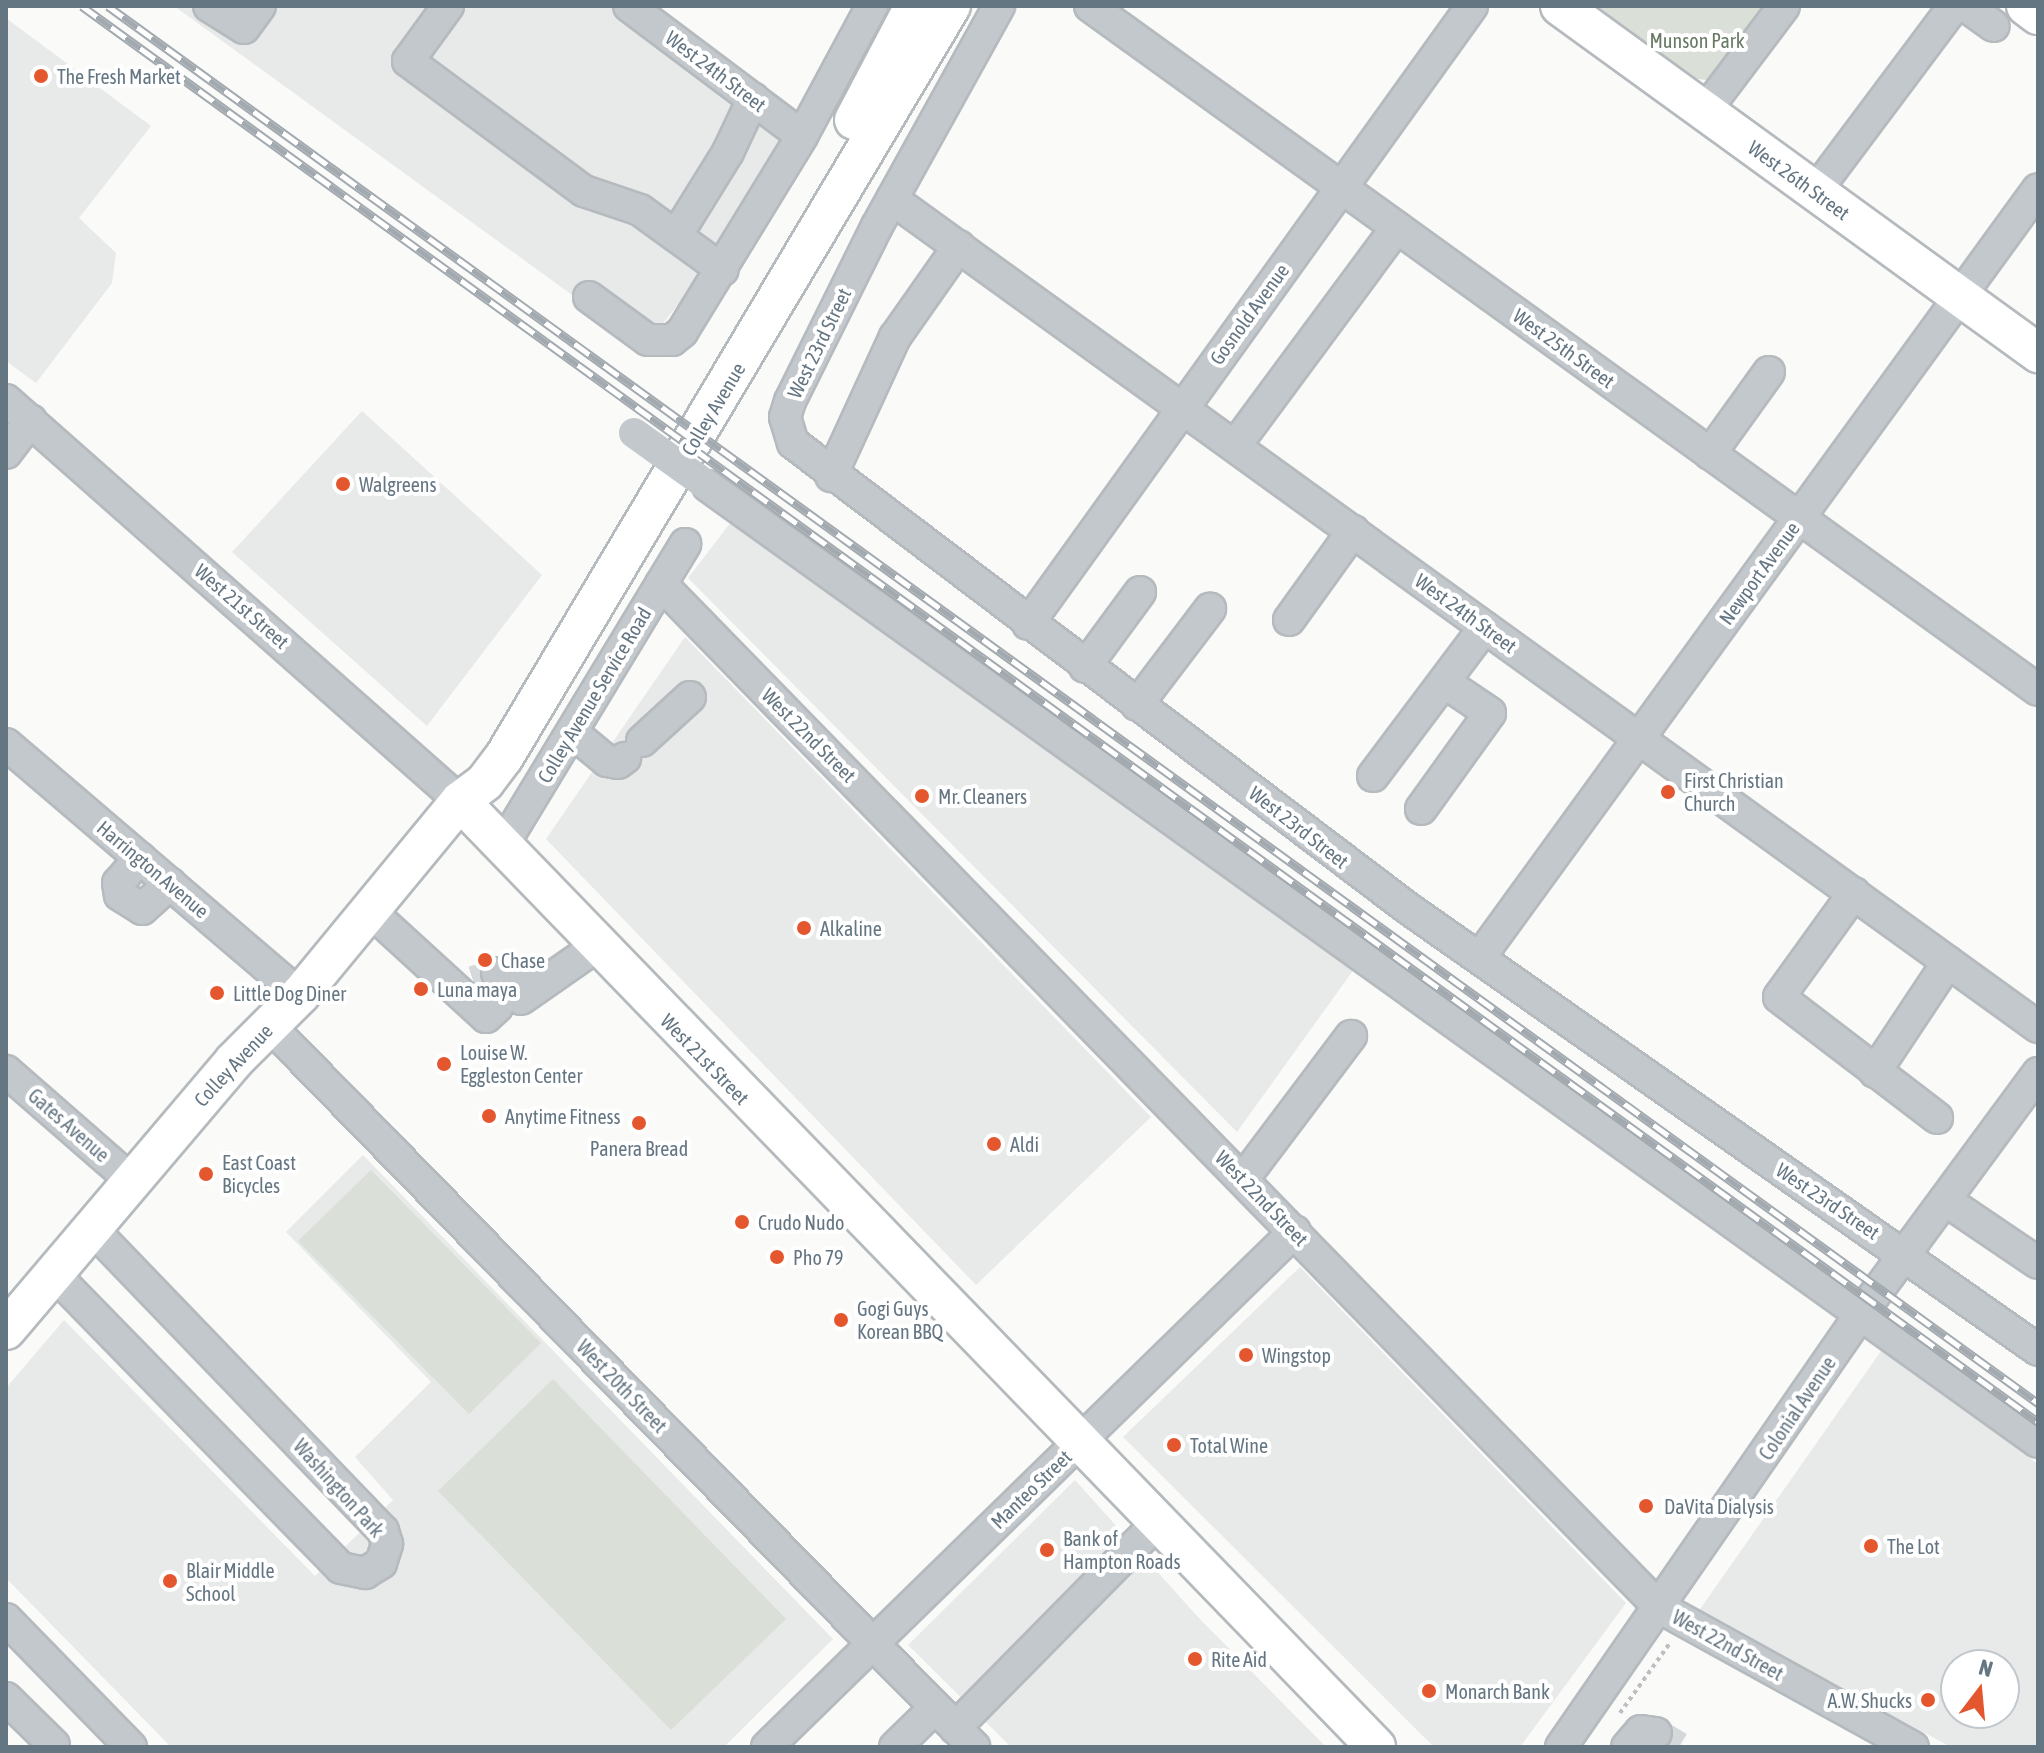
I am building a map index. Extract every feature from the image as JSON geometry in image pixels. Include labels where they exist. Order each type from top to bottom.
[{"type":"main road","name":"Colley Avenue","points":[[460,801],[466,763],[611,538],[849,130],[914,6]]},
{"type":"main road","name":"Colley Avenue","points":[[6,1330],[131,1180],[300,995],[460,801],[485,782],[559,671],[951,6]]},
{"type":"main road","name":"West 26th Street","points":[[1560,6],[2038,353]]},
{"type":"main road","points":[[2026,6],[2038,15]]},
{"type":"main road","name":"West 21st Street","points":[[460,801],[597,946],[1376,1747]]},
{"type":"street","points":[[209,6],[244,28],[260,6]]},
{"type":"street","points":[[448,6],[408,61],[584,191],[640,210],[723,270]]},
{"type":"street","name":"West 24th Street","points":[[629,6],[802,136]]},
{"type":"street","points":[[589,297],[648,340],[660,343],[682,332],[723,270],[802,136],[872,6]]},
{"type":"street","name":"West 23rd Street","points":[[999,6],[892,199],[785,417],[793,443],[831,476],[1085,667],[1480,957],[2038,1350]]},
{"type":"street","name":"West 25th Street","points":[[1090,6],[2038,690]]},
{"type":"street","name":"Gosnold Avenue","points":[[1028,624],[1472,6]]},
{"type":"street","points":[[1705,111],[1784,6]]},
{"type":"street","points":[[1815,192],[1954,6]]},
{"type":"street","points":[[1966,6],[1994,26]]},
{"type":"street","points":[[676,236],[753,99]]},
{"type":"street","name":"Newport Avenue","points":[[1480,957],[2038,189]]},
{"type":"street","name":"West 24th Street","points":[[892,199],[2038,1027]]},
{"type":"street","points":[[1235,446],[1397,227]]},
{"type":"street","points":[[831,476],[895,337],[959,246]]},
{"type":"street","points":[[1710,454],[1769,372]]},
{"type":"street","name":"West 21st Street","points":[[6,400],[460,801]]},
{"type":"street","points":[[6,453],[31,420]]},
{"type":"street","points":[[634,433],[1862,1312],[2038,1442]]},
{"type":"street","points":[[1289,620],[1353,531]]},
{"type":"street","name":"Colley Avenue Service Road","points":[[503,845],[685,544]]},
{"type":"street","name":"West 22nd Street","points":[[661,584],[1244,1178],[1659,1607],[1913,1747]]},
{"type":"street","points":[[1085,667],[1140,592]]},
{"type":"street","points":[[1137,705],[1210,609]]},
{"type":"street","points":[[1373,776],[1485,627]]},
{"type":"street","points":[[1421,809],[1490,713],[1444,682]]},
{"type":"street","points":[[573,733],[607,761],[618,763],[690,697]]},
{"type":"street","name":"Harrington Avenue","points":[[6,744],[300,995]]},
{"type":"street","points":[[140,858],[118,883],[120,895],[142,909],[170,884]]},
{"type":"street","points":[[1854,893],[1779,997],[1937,1118]]},
{"type":"street","points":[[370,911],[496,990],[597,946]]},
{"type":"street","points":[[1875,1072],[1948,962]]},
{"type":"street","name":"West 20th Street","points":[[270,1026],[954,1728]]},
{"type":"street","points":[[1244,1178],[1351,1036]]},
{"type":"street","name":"Gates Avenue","points":[[6,1071],[131,1180]]},
{"type":"street","name":"Colonial Avenue","points":[[1561,1747],[1862,1312],[2038,1073]]},
{"type":"street","points":[[1945,1200],[2038,1263]]},
{"type":"street","name":"Washington Park","points":[[53,1273],[341,1568],[365,1573],[381,1563],[387,1544],[383,1531],[91,1228]]},
{"type":"street","name":"Manteo Street","points":[[767,1747],[1295,1231]]},
{"type":"street","points":[[895,1747],[954,1728],[1158,1522]]},
{"type":"street","points":[[10,1631],[131,1747]]},
{"type":"street","points":[[6,1698],[53,1746],[92,1707]]},
{"type":"street","points":[[1621,1735],[1641,1731],[1656,1733]]},
{"type":"path","points":[[1621,1735],[1670,1643]]},
{"type":"shaded area","points":[[174,6],[618,6],[784,140],[703,273],[661,326],[619,329]]},
{"type":"shaded area","points":[[6,18],[151,126],[79,218],[116,253],[112,283],[36,383],[6,361]]},
{"type":"shaded area","points":[[362,411],[542,575],[427,726],[232,552]]},
{"type":"shaded area","points":[[731,522],[1357,965],[1237,1132],[688,578]]},
{"type":"shaded area","points":[[685,637],[1151,1117],[976,1285],[546,839]]},
{"type":"shaded area","name":"Blair Middle School","points":[[363,1155],[833,1639],[724,1747],[171,1747],[6,1578],[6,1388],[64,1320],[315,1576],[393,1500],[355,1457],[431,1382],[286,1232]]},
{"type":"shaded area","points":[[1300,1267],[1626,1603],[1520,1747],[1434,1747],[1123,1437]]},
{"type":"shaded area","points":[[1881,1351],[2038,1464],[2038,1747],[1951,1747],[1698,1612]]},
{"type":"shaded area","points":[[1075,1480],[1197,1616],[1326,1747],[1011,1747],[908,1645]]},
{"type":"green space","name":"Munson Park","points":[[1590,6],[1766,6],[1714,77],[1706,80],[1692,78]]},
{"type":"green space","points":[[371,1170],[541,1343],[469,1414],[298,1241]]},
{"type":"green space","points":[[553,1379],[786,1619],[671,1730],[438,1491]]},
{"type":"tunnel","points":[[473,981],[497,973]]},
{"type":"tunnel","points":[[1656,1733],[1679,1747]]},
{"type":"railway","points":[[82,6],[2038,1422]]},
{"type":"railway","points":[[108,6],[2038,1403]]},
{"type":"place","name":"The Fresh Market","points":[[41,76]]},
{"type":"place","name":"Walgreens","points":[[343,484]]},
{"type":"place","name":"First Christian Church","points":[[1668,792]]},
{"type":"place","name":"Mr. Cleaners","points":[[922,796]]},
{"type":"place","name":"Alkaline","points":[[804,928]]},
{"type":"place","name":"Chase","points":[[485,960]]},
{"type":"place","name":"Luna maya","points":[[421,989]]},
{"type":"place","name":"Little Dog Diner","points":[[217,993]]},
{"type":"place","name":"Louise W. Eggleston Center","points":[[444,1064]]},
{"type":"place","name":"Anytime Fitness","points":[[489,1116]]},
{"type":"place","name":"Panera Bread","points":[[639,1123]]},
{"type":"place","name":"Aldi","points":[[994,1144]]},
{"type":"place","name":"East Coast Bicycles","points":[[206,1174]]},
{"type":"place","name":"Crudo Nudo","points":[[742,1222]]},
{"type":"place","name":"Pho 79","points":[[777,1257]]},
{"type":"place","name":"Gogi Guys Korean BBQ","points":[[841,1320]]},
{"type":"place","name":"Wingstop","points":[[1246,1355]]},
{"type":"place","name":"Total Wine","points":[[1174,1445]]},
{"type":"place","name":"DaVita Dialysis","points":[[1646,1506]]},
{"type":"place","name":"The Lot","points":[[1871,1546]]},
{"type":"place","name":"Bank of Hampton Roads","points":[[1047,1550]]},
{"type":"place","name":"Blair Middle School","points":[[170,1581]]},
{"type":"place","name":"Rite Aid","points":[[1195,1659]]},
{"type":"place","name":"Monarch Bank","points":[[1429,1691]]},
{"type":"place","name":"A.W. Shucks","points":[[1928,1700]]}]
